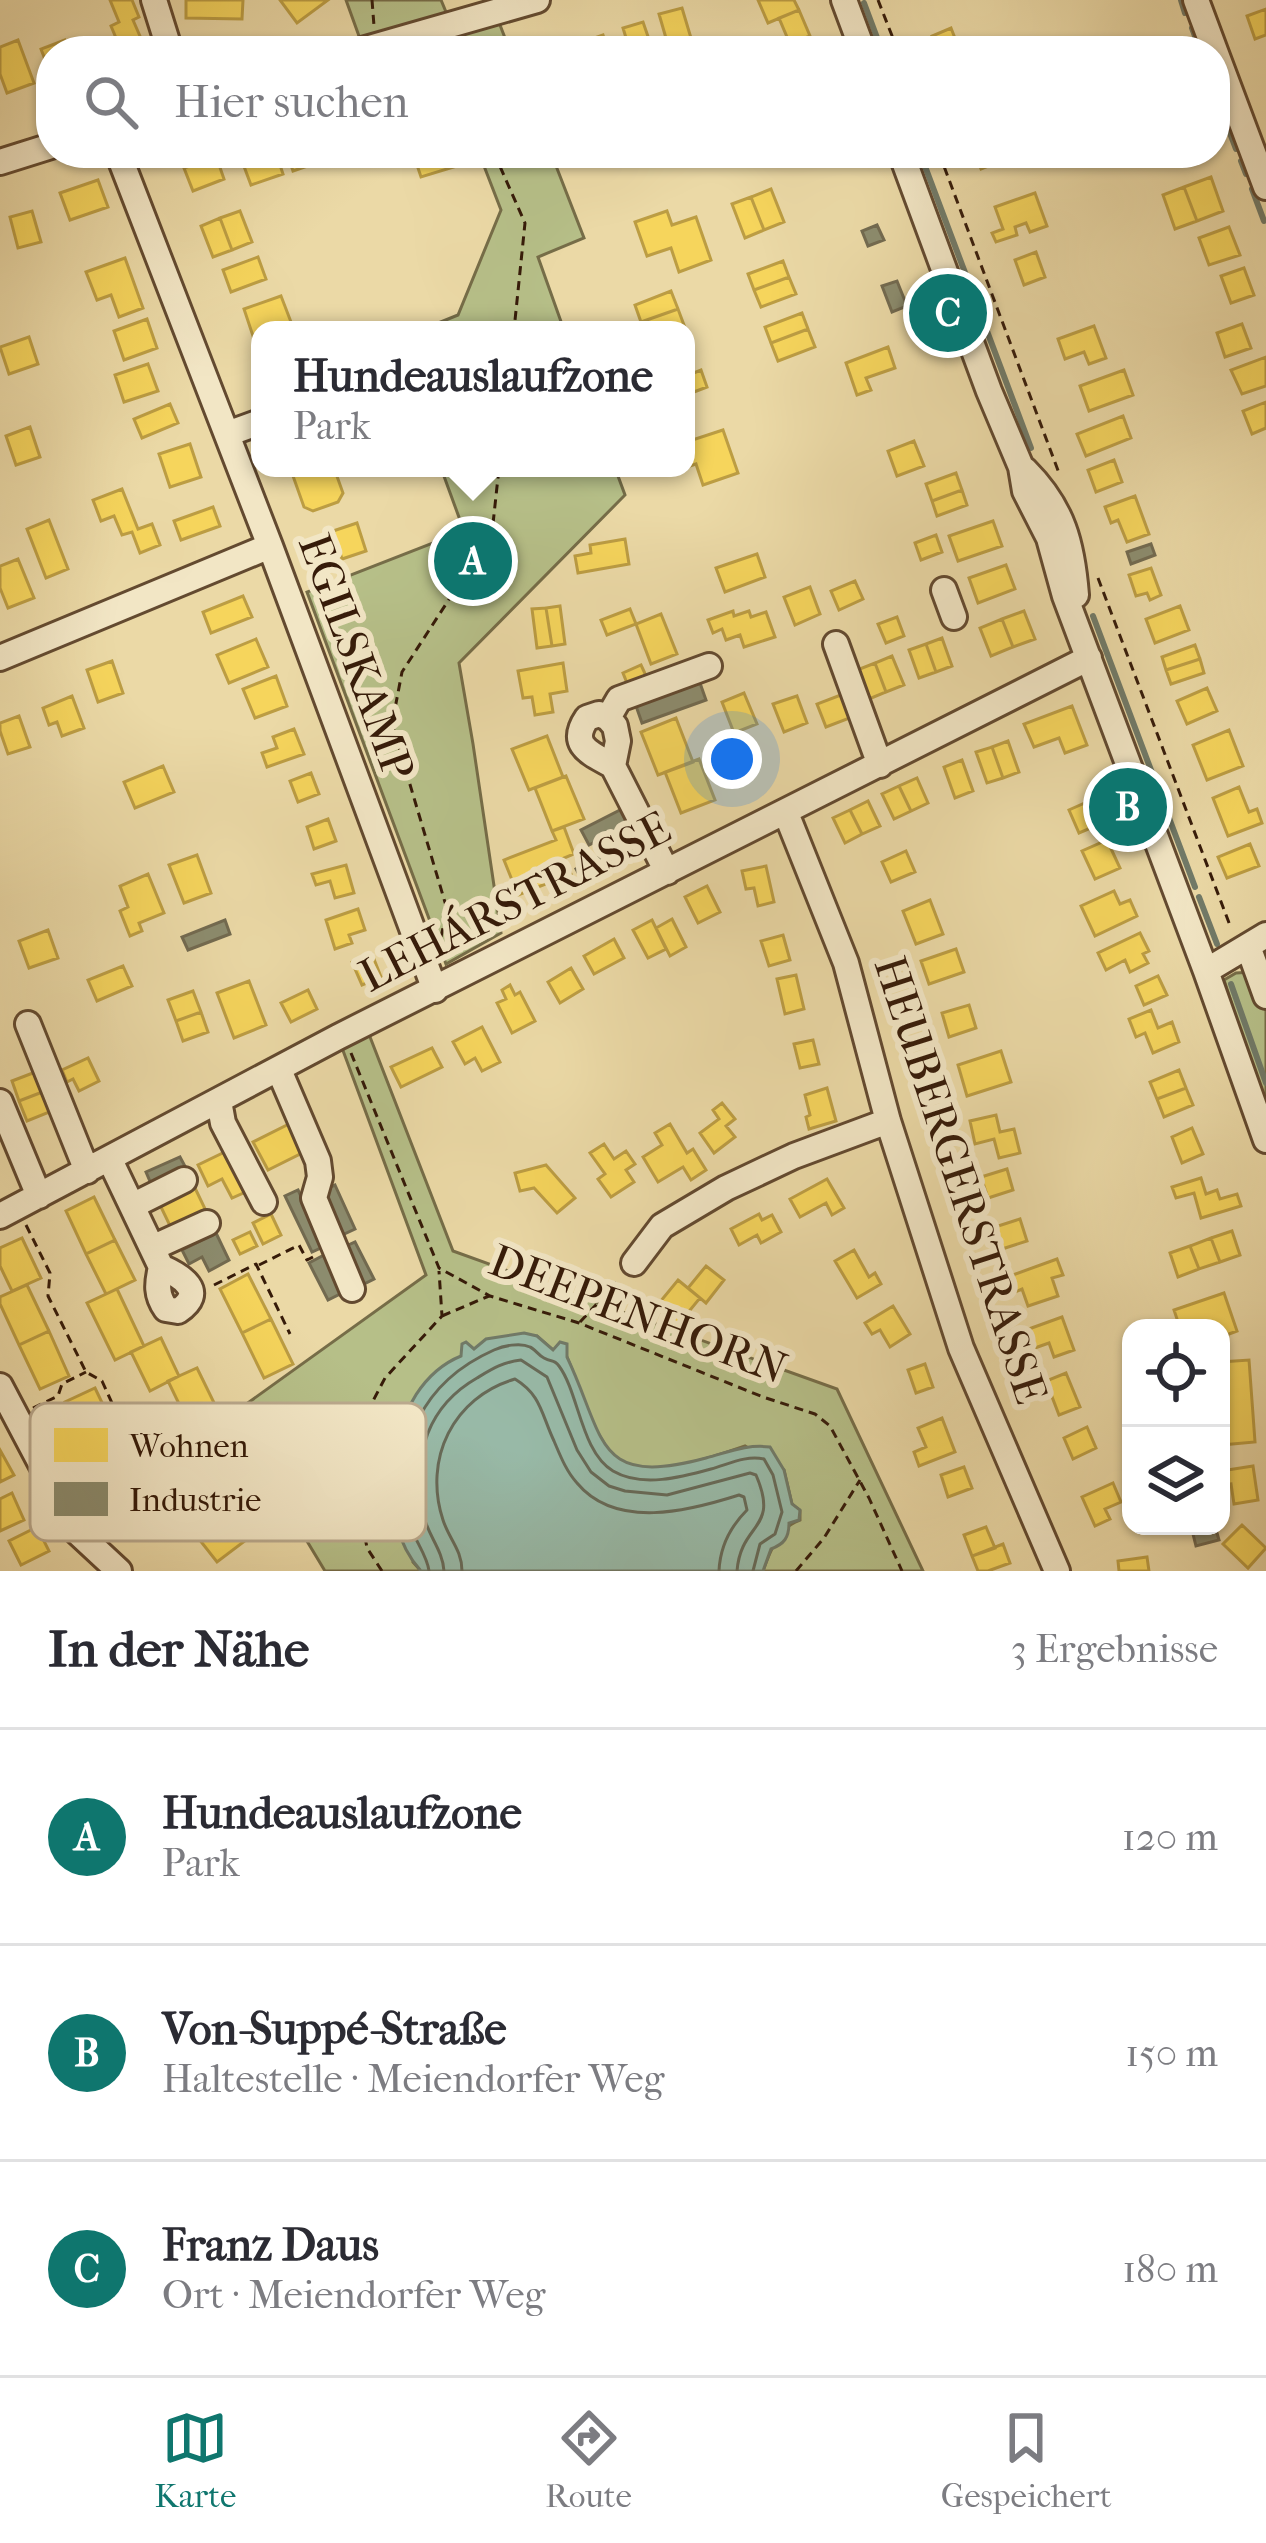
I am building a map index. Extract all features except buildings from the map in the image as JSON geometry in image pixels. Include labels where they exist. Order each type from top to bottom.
[{"type":"street","points":[[154,0],[164,36]]},
{"type":"street","points":[[411,36],[537,0]]},
{"type":"street","points":[[844,0],[857,36]]},
{"type":"street","points":[[1196,0],[1209,36]]},
{"type":"street","points":[[1230,91],[1266,187]]},
{"type":"street","points":[[0,162],[36,151]]},
{"type":"street","name":"EGILSKAMP","points":[[124,168],[435,990]]},
{"type":"street","points":[[907,168],[1022,467],[1046,495],[1066,531],[1073,557],[1078,628],[1266,1140]]},
{"type":"street","points":[[227,434],[251,425]]},
{"type":"street","points":[[0,658],[270,546]]},
{"type":"street","points":[[944,590],[954,617]]},
{"type":"street","points":[[836,644],[880,765]]},
{"type":"street","name":"LEHÁRSTRASSE","points":[[19,1206],[344,1035],[1089,658]]},
{"type":"street","points":[[608,718],[620,699],[709,666]]},
{"type":"street","points":[[613,766],[618,741],[615,726],[599,714],[586,718],[578,738],[582,746],[613,766],[667,872]]},
{"type":"street","name":"HEUBERGERSTRASSE","points":[[786,813],[846,963],[888,1121],[961,1348],[1057,1571]]},
{"type":"street","points":[[1206,971],[1257,940],[1266,996]]},
{"type":"street","points":[[28,1024],[98,1166],[131,1206],[157,1257],[159,1299],[166,1309],[178,1311],[191,1297]]},
{"type":"street","points":[[279,1070],[318,1161],[320,1177],[314,1198],[352,1289]]},
{"type":"street","points":[[219,1101],[223,1123],[264,1202]]},
{"type":"street","points":[[0,1102],[19,1206]]},
{"type":"street","points":[[634,1263],[662,1226],[725,1188],[888,1121]]},
{"type":"street","points":[[131,1206],[184,1180]]},
{"type":"street","points":[[157,1257],[207,1223]]},
{"type":"street","points":[[0,1386],[9,1414],[30,1450]]},
{"type":"street","points":[[87,1541],[119,1571]]},
{"type":"path","points":[[878,0],[892,36]]},
{"type":"path","points":[[501,168],[525,223],[515,321]]},
{"type":"path","points":[[439,944],[447,909],[392,724],[402,672],[492,533],[498,477]]},
{"type":"path","name":"DEEPENHORN","points":[[344,1035],[439,1268],[490,1295],[579,1323],[815,1414],[830,1426],[860,1480],[902,1571]]},
{"type":"path","points":[[19,1206],[50,1273],[48,1296],[86,1372],[102,1381],[113,1403]]},
{"type":"path","points":[[191,1297],[299,1245],[307,1260],[336,1246]]},
{"type":"path","points":[[579,1323],[634,1263]]},
{"type":"path","points":[[257,1265],[290,1334]]},
{"type":"path","points":[[439,1268],[442,1316]]},
{"type":"path","points":[[372,1403],[385,1378],[442,1316],[490,1295]]},
{"type":"path","points":[[39,1403],[58,1396],[62,1384],[86,1372]]},
{"type":"path","points":[[796,1571],[824,1538],[860,1480]]},
{"type":"path","points":[[366,1541],[382,1571]]},
{"type":"green space","points":[[346,0],[441,0],[451,24],[411,36],[359,36]]},
{"type":"green space","points":[[495,12],[504,36],[462,36]]},
{"type":"green space","points":[[485,168],[557,168],[584,238],[538,257],[561,321],[443,321],[458,315],[501,210]]},
{"type":"green space","points":[[444,477],[618,477],[625,495],[459,663],[501,933],[446,964],[307,592],[464,531]]},
{"type":"green space","points":[[1253,972],[1266,1011],[1266,1111],[1224,980]]},
{"type":"green space","points":[[365,1024],[453,1251],[837,1389],[923,1571],[763,1571],[781,1534],[800,1520],[784,1470],[745,1446],[675,1466],[637,1467],[622,1462],[597,1431],[567,1357],[537,1336],[474,1349],[461,1357],[426,1506],[426,1403],[248,1403],[426,1275],[338,1037]]},
{"type":"green space","points":[[307,1541],[418,1541],[413,1562],[421,1571],[325,1571]]},
{"type":"water","points":[[524,1333],[537,1336],[553,1350],[560,1342],[567,1344],[567,1357],[599,1433],[623,1461],[669,1466],[770,1447],[784,1470],[792,1504],[800,1510],[799,1520],[789,1523],[785,1540],[771,1549],[763,1571],[421,1571],[403,1541],[426,1541],[426,1403],[412,1403],[436,1372],[461,1356],[462,1344],[474,1349],[486,1339]]},
{"type":"waterway","points":[[1181,0],[1185,13]]},
{"type":"waterway","points":[[864,3],[876,36]]},
{"type":"waterway","points":[[1192,28],[1195,36]]},
{"type":"waterway","points":[[1230,133],[1236,149]]},
{"type":"waterway","points":[[1241,161],[1246,174]]},
{"type":"waterway","points":[[926,168],[1031,448]]},
{"type":"waterway","points":[[1252,189],[1264,221]]},
{"type":"waterway","points":[[1093,616],[1195,887]]},
{"type":"waterway","points":[[1199,897],[1217,944]]},
{"type":"waterway","points":[[1231,984],[1266,1083]]},
{"type":"place","name":"Franz Daus","points":[[948,313]]},
{"type":"place","name":"Hundeauslaufzone","points":[[473,561]]},
{"type":"place","name":"Von-Suppé-Straße","points":[[1128,807]]}]
